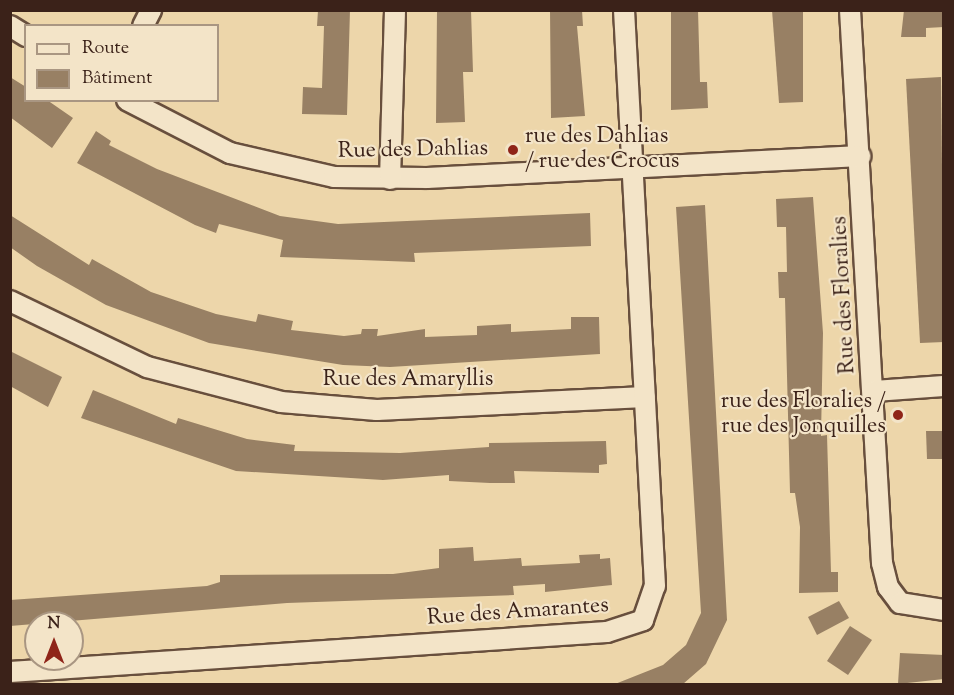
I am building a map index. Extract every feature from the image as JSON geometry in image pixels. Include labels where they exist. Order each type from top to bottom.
[{"type":"street","points":[[144,24],[151,10]]},
{"type":"street","points":[[390,179],[395,10]]},
{"type":"street","name":"Rue des Amarantes","points":[[10,672],[628,628],[643,620],[654,596],[624,10]]},
{"type":"street","name":"Rue des Floralies","points":[[850,10],[874,391],[882,563],[892,595],[905,606],[944,610]]},
{"type":"street","points":[[10,26],[24,35]]},
{"type":"street","name":"Rue des Dahlias","points":[[130,102],[181,132],[266,165],[334,177],[390,179],[860,156]]},
{"type":"street","name":"Rue des Amaryllis","points":[[10,302],[147,367],[281,402],[377,410],[645,397]]},
{"type":"street","points":[[874,391],[944,386]]},
{"type":"building","points":[[318,10],[350,10],[347,115],[302,114],[303,87],[322,88],[324,26],[317,26]]},
{"type":"building","points":[[437,10],[471,10],[473,72],[463,72],[465,122],[436,123]]},
{"type":"building","points":[[550,10],[582,10],[583,26],[577,26],[585,116],[551,118]]},
{"type":"building","points":[[671,10],[698,10],[700,82],[707,82],[708,108],[671,110]]},
{"type":"building","points":[[772,10],[803,10],[803,102],[779,103]]},
{"type":"building","points":[[904,10],[944,10],[944,27],[926,28],[926,37],[901,37]]},
{"type":"building","points":[[10,77],[24,86],[24,102],[50,102],[73,118],[52,148],[10,117]]},
{"type":"building","points":[[941,77],[944,342],[920,343],[906,79]]},
{"type":"building","points":[[96,131],[111,141],[109,145],[157,169],[280,216],[338,224],[590,213],[591,246],[414,253],[415,262],[280,257],[283,240],[219,224],[216,233],[195,225],[77,163]]},
{"type":"building","points":[[813,197],[823,333],[821,436],[827,435],[831,572],[838,572],[838,592],[799,593],[800,527],[795,493],[790,493],[785,298],[779,298],[778,272],[787,272],[786,227],[777,227],[776,199]]},
{"type":"building","points":[[705,205],[727,620],[706,664],[683,684],[615,684],[663,665],[686,645],[701,613],[676,207]]},
{"type":"building","points":[[10,215],[89,265],[92,259],[151,292],[216,314],[256,322],[258,314],[293,321],[291,330],[344,336],[361,334],[362,329],[378,329],[377,336],[425,329],[425,337],[477,335],[477,326],[511,324],[511,332],[571,329],[571,317],[599,317],[600,354],[390,367],[343,365],[209,343],[106,305],[37,266],[10,247]]},
{"type":"building","points":[[10,351],[62,377],[48,407],[10,386]]},
{"type":"building","points":[[93,390],[176,424],[178,418],[247,439],[295,445],[294,451],[400,453],[489,447],[489,443],[606,441],[607,464],[599,465],[599,473],[514,471],[515,483],[449,481],[449,475],[383,480],[236,471],[81,418]]},
{"type":"building","points":[[926,431],[944,431],[944,459],[927,459]]},
{"type":"building","points":[[473,547],[474,561],[521,558],[522,566],[580,563],[579,555],[600,554],[600,559],[610,558],[612,585],[545,592],[545,584],[513,586],[514,595],[287,603],[84,620],[84,611],[24,611],[24,625],[10,626],[10,600],[207,586],[220,582],[220,575],[393,574],[439,568],[439,549]]},
{"type":"building","points":[[839,601],[849,618],[817,635],[808,617]]},
{"type":"building","points":[[850,626],[872,640],[848,675],[827,661]]},
{"type":"building","points":[[900,653],[944,655],[944,679],[898,684]]},
{"type":"place","name":"rue des Dahlias / rue des Crocus","points":[[513,150]]},
{"type":"place","name":"rue des Floralies / rue des Jonquilles","points":[[898,415]]}]
